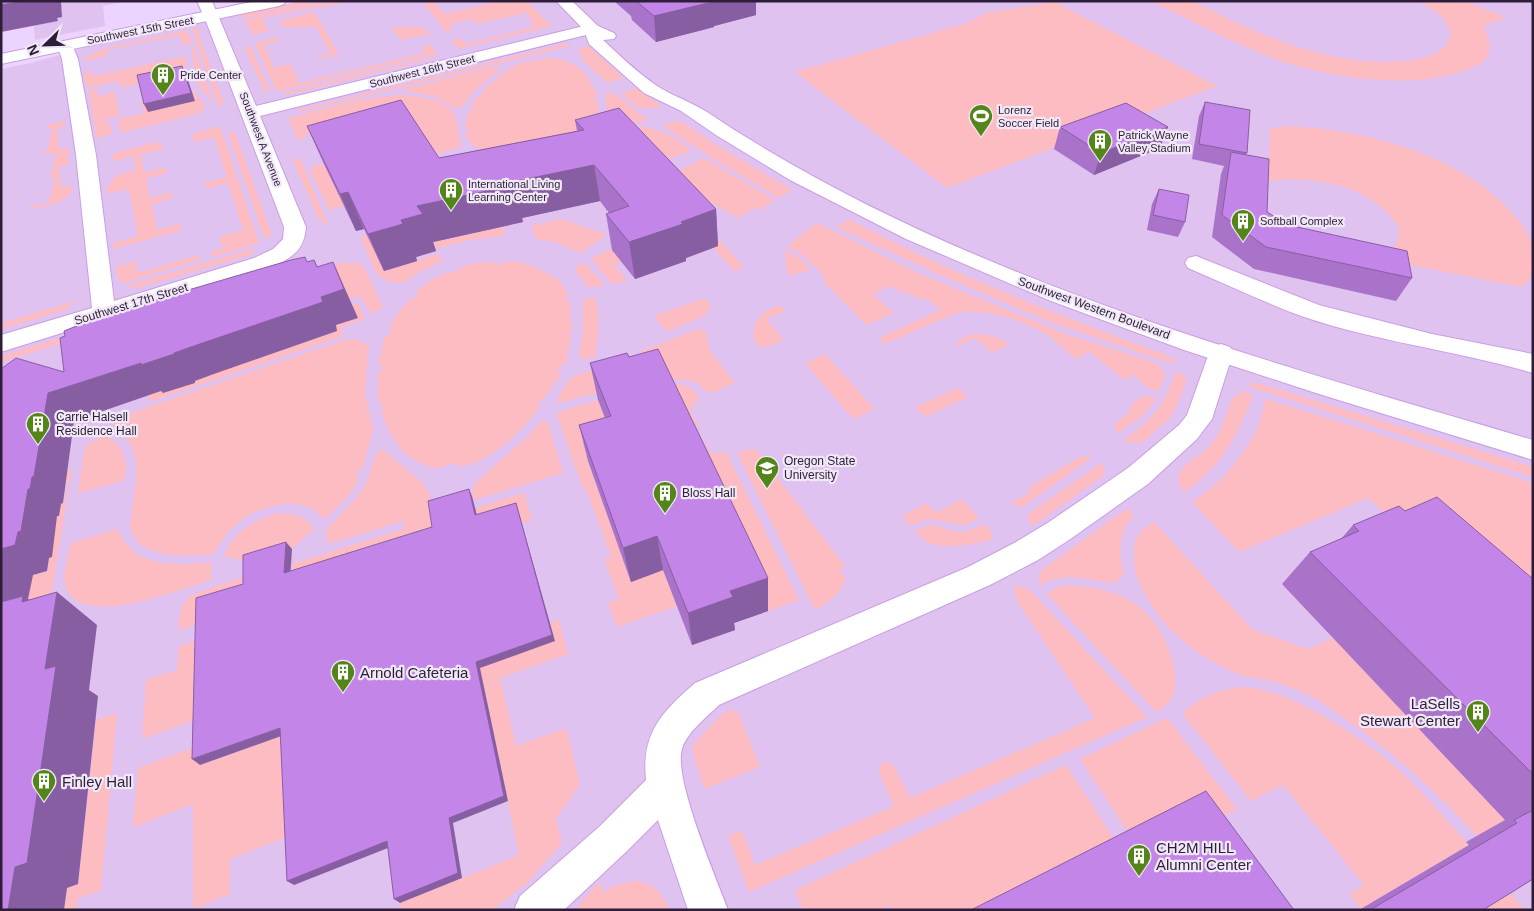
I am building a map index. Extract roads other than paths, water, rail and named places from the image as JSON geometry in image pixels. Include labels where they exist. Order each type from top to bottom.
[{"type":"street","name":"Southwest 15th Street","points":[[1,59],[65,45],[208,8],[280,1]]},
{"type":"street","name":"Southwest Western Boulevard","points":[[564,1],[592,30],[596,41],[653,91],[682,104],[713,126],[782,169],[904,230],[1107,315],[1221,354],[1533,450]]},
{"type":"street","name":"Southwest A Avenue","points":[[208,8],[295,227],[294,241],[290,247],[275,258],[262,263]]},
{"type":"street","name":"Southwest 16th Street","points":[[251,113],[592,30]]},
{"type":"street","points":[[65,45],[70,59],[86,155],[104,312]]},
{"type":"street","name":"Southwest 17th Street","points":[[1,344],[262,263]]},
{"type":"street","points":[[1196,263],[1312,312],[1432,342],[1533,364]]},
{"type":"street","points":[[708,910],[666,787],[663,768],[664,748],[680,718],[707,694],[979,576],[1027,551],[1059,531],[1138,476],[1188,432],[1199,419],[1221,354]]},
{"type":"street","points":[[534,910],[666,787]]},
{"type":"place","name":"Pride Center","points":[[163,96]]},
{"type":"place","name":"Lorenz Soccer Field","points":[[981,137]]},
{"type":"place","name":"Patrick Wayne Valley Stadium","points":[[1100,162]]},
{"type":"place","name":"International Living Learning Center","points":[[451,211]]},
{"type":"place","name":"Softball Complex","points":[[1243,242]]},
{"type":"place","name":"Carrie Halsell Residence Hall","points":[[38,445]]},
{"type":"place","name":"Oregon State University","points":[[767,489]]},
{"type":"place","name":"Bloss Hall","points":[[665,514]]},
{"type":"place","name":"Arnold Cafeteria","points":[[343,693]]},
{"type":"place","name":"LaSells Stewart Center","points":[[1478,733]]},
{"type":"place","name":"Finley Hall","points":[[44,802]]},
{"type":"place","name":"CH2M HILL Alumni Center","points":[[1139,877]]}]
